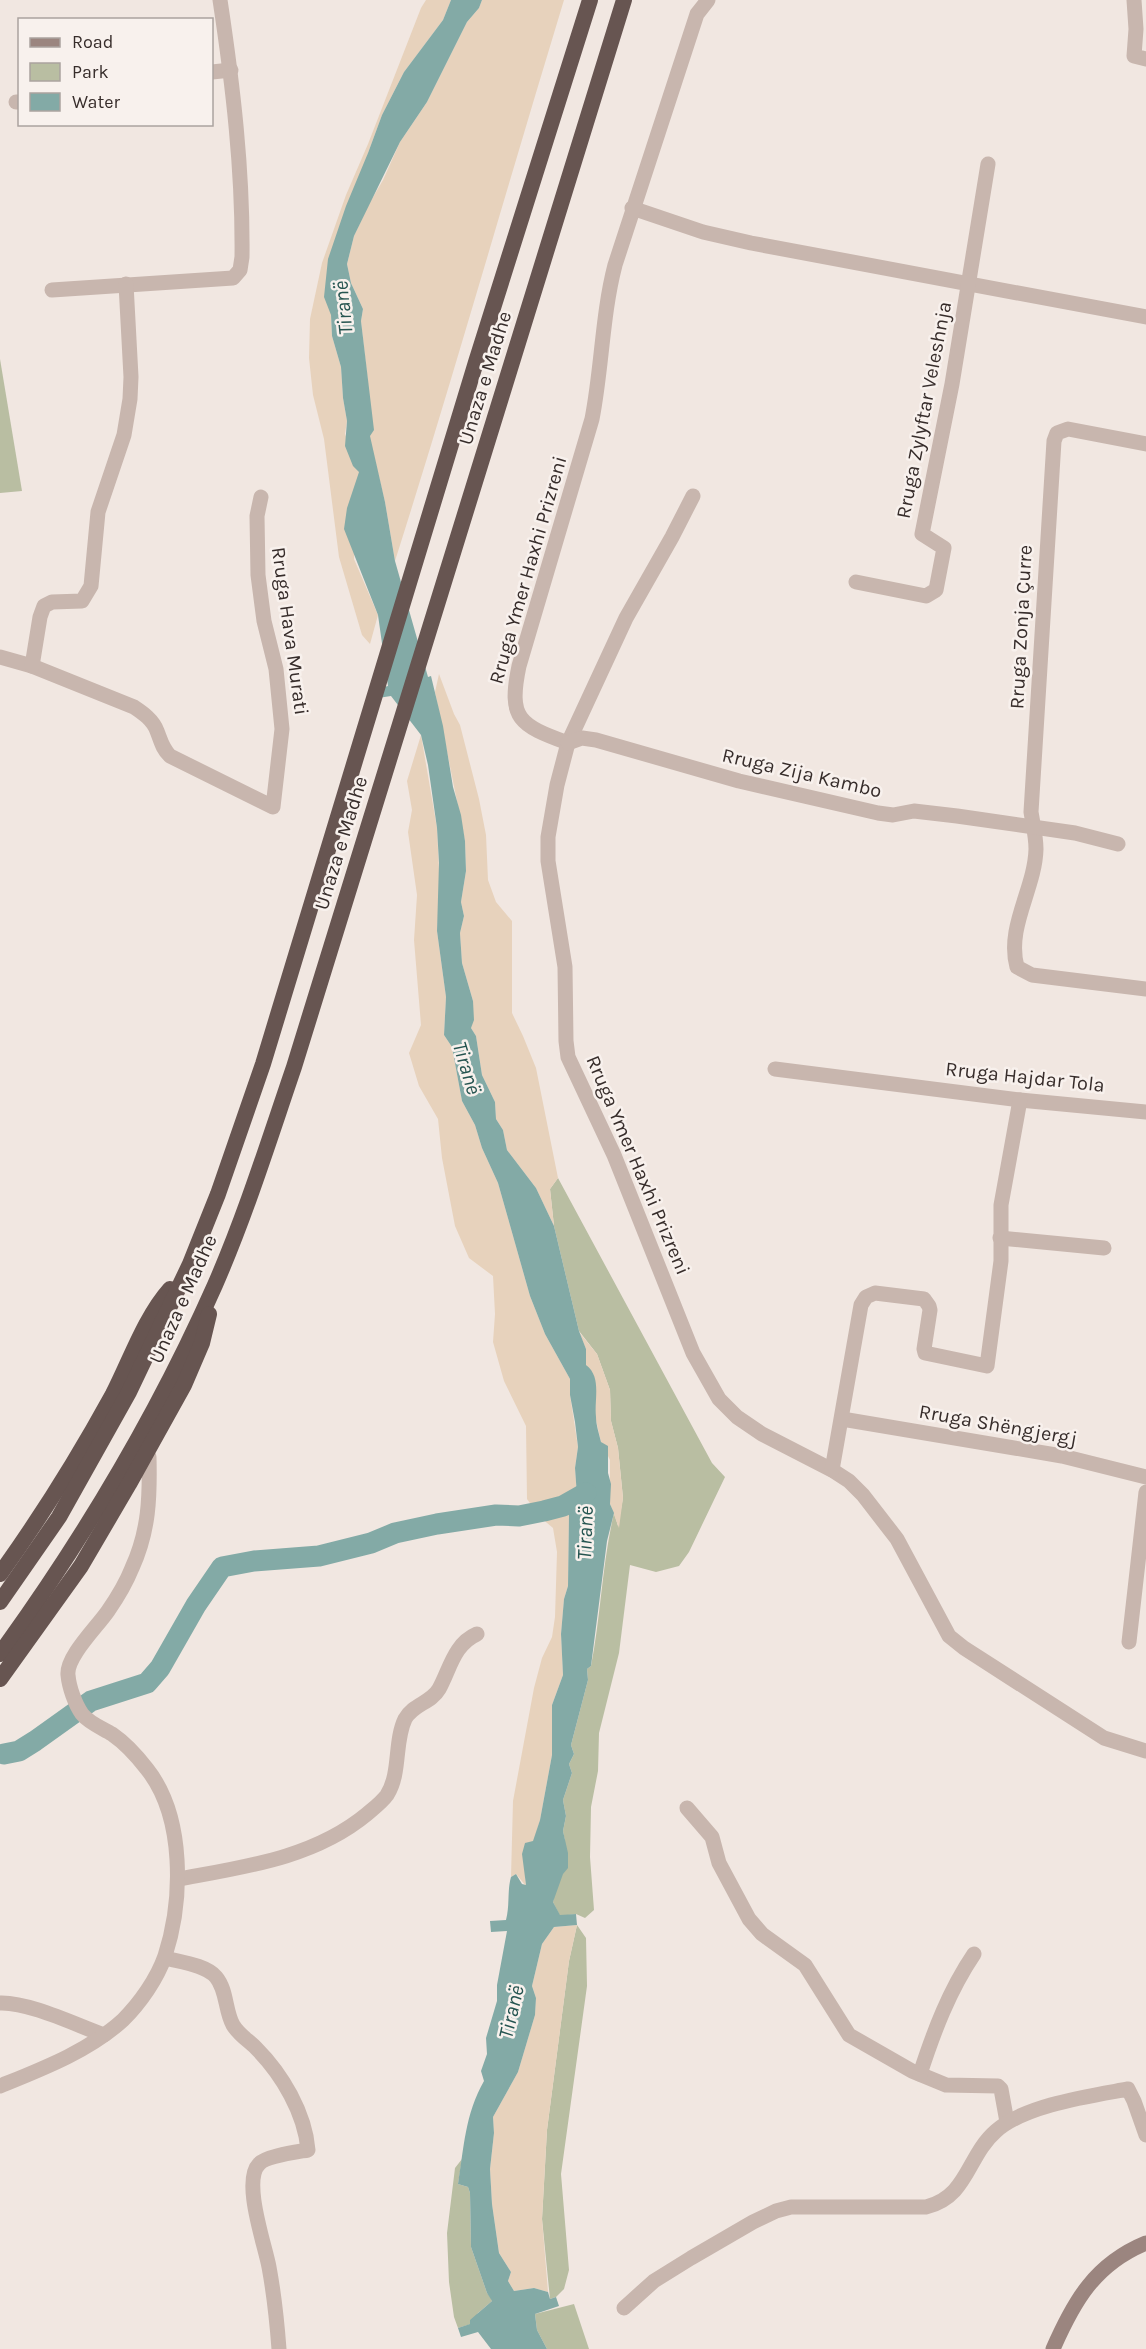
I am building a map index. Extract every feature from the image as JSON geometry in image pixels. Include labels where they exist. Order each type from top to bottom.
[{"type":"highway","name":"Unaza e Madhe","points":[[0,1602],[59,1518],[129,1392],[183,1279],[218,1194],[241,1130],[590,0]]},
{"type":"highway","name":"Unaza e Madhe","points":[[0,1654],[63,1564],[136,1446],[215,1283],[256,1180],[294,1067],[624,0]]},
{"type":"highway","points":[[0,1574],[86,1440],[157,1306],[183,1279]]},
{"type":"highway","points":[[0,1679],[81,1566],[164,1422],[184,1385],[202,1343],[215,1283]]},
{"type":"main road","points":[[1053,2349],[1075,2305],[1096,2275],[1124,2253],[1146,2243]]},
{"type":"street","points":[[52,290],[233,278],[240,270],[242,257],[241,177],[231,69],[220,0]]},
{"type":"street","name":"Rruga Ymer Haxhi Prizreni","points":[[708,0],[697,15],[632,208],[608,291],[599,381],[592,419],[519,666],[514,692],[514,706],[519,717],[544,734],[568,743],[557,785],[548,837],[548,861],[565,967],[568,1057],[614,1155],[693,1353],[714,1391],[737,1417],[762,1434],[832,1470],[849,1481],[863,1495],[897,1539],[950,1636],[964,1648],[1104,1738],[1146,1751]]},
{"type":"street","points":[[1134,0],[1136,29],[1134,56],[1146,59]]},
{"type":"street","points":[[213,72],[231,69]]},
{"type":"street","name":"Rruga Zylyftar Veleshnja","points":[[856,582],[926,596],[936,590],[944,548],[922,534],[952,384],[988,164]]},
{"type":"street","name":"Rruga Zylyftar Veleshnja","points":[[632,208],[720,236],[968,285],[1146,317]]},
{"type":"street","points":[[0,657],[32,666],[44,606],[52,602],[82,601],[91,586],[98,512],[124,435],[130,399],[126,284]]},
{"type":"street","name":"Rruga Zonja Çurre","points":[[1034,829],[1031,812],[1054,441],[1057,433],[1068,429],[1146,444]]},
{"type":"street","points":[[568,743],[626,618],[693,496]]},
{"type":"street","name":"Rruga Hava Murati","points":[[32,666],[134,707],[157,728],[164,750],[170,756],[273,807],[282,729],[276,669],[264,621],[258,575],[256,516],[261,497]]},
{"type":"street","name":"Rruga Zija Kambo","points":[[568,743],[582,738],[596,740],[739,781],[878,813],[892,815],[902,812],[925,812],[1034,829]]},
{"type":"street","points":[[1118,844],[1075,833],[1034,829],[1036,849],[1032,875],[1016,934],[1015,960],[1017,968],[1032,975],[1146,989]]},
{"type":"street","name":"Rruga Hajdar Tola","points":[[775,1069],[1020,1100],[1146,1112]]},
{"type":"street","points":[[832,1470],[861,1305],[870,1294],[924,1299],[930,1310],[924,1349],[926,1353],[987,1366],[1001,1261],[1001,1205],[1020,1100]]},
{"type":"street","points":[[1000,1238],[1104,1248]]},
{"type":"street","name":"Rruga Shëngjergj","points":[[842,1419],[1062,1456],[1146,1477]]},
{"type":"street","points":[[0,2086],[52,2065],[104,2035],[135,2007],[165,1958],[178,1879],[171,1824],[156,1782],[147,1768],[126,1745],[82,1713],[68,1677],[68,1667],[122,1588],[142,1543],[150,1504],[149,1457]]},
{"type":"street","points":[[1129,1642],[1146,1491]]},
{"type":"street","points":[[178,1879],[254,1865],[289,1855],[339,1834],[361,1819],[387,1795],[405,1720],[418,1705],[433,1697],[460,1646],[468,1638],[477,1634]]},
{"type":"street","points":[[687,1808],[712,1837],[719,1863],[749,1919],[762,1934],[805,1965],[849,2035],[920,2074],[946,2085],[998,2086],[1001,2088],[1006,2122]]},
{"type":"street","points":[[920,2074],[946,2001],[958,1977],[974,1954]]},
{"type":"street","points":[[165,1958],[204,1969],[216,1977],[222,1989],[225,2007],[234,2026],[256,2047],[270,2066],[289,2094],[305,2129],[308,2150],[265,2160],[258,2164],[255,2172],[254,2200],[258,2229],[269,2264],[279,2349]]},
{"type":"street","points":[[0,2002],[24,2006],[104,2035]]},
{"type":"street","points":[[624,2308],[654,2281],[744,2227],[776,2211],[791,2207],[927,2207],[940,2204],[959,2185],[985,2143],[1006,2122],[1040,2109],[1128,2089],[1146,2135]]},
{"type":"green space","points":[[0,359],[22,491],[0,493]]},
{"type":"green space","points":[[558,1178],[712,1463],[725,1477],[689,1552],[679,1566],[656,1572],[630,1565],[619,1653],[599,1733],[598,1771],[591,1807],[590,1857],[594,1910],[585,1918],[576,1914],[560,1916],[553,1902],[565,1841],[563,1831],[566,1816],[563,1800],[572,1773],[569,1764],[574,1754],[571,1745],[588,1680],[587,1669],[591,1666],[614,1513],[618,1526],[623,1498],[618,1448],[611,1421],[610,1390],[597,1354],[579,1331],[554,1226],[550,1189]]},
{"type":"green space","points":[[577,1925],[586,1938],[587,1986],[561,2174],[569,2270],[564,2289],[556,2297],[550,2299],[542,2219],[547,2130],[569,1961]]},
{"type":"green space","points":[[462,2159],[458,2184],[468,2187],[470,2193],[471,2247],[492,2301],[478,2313],[471,2324],[458,2328],[454,2317],[449,2282],[447,2233],[455,2168]]},
{"type":"green space","points":[[574,2304],[589,2349],[547,2349],[537,2330],[535,2314]]},
{"type":"sand","points":[[426,0],[451,0],[443,20],[404,72],[382,115],[368,153],[331,315],[332,336],[341,367],[347,421],[345,434],[359,472],[354,559],[378,615],[370,644],[362,635],[339,557],[324,439],[313,395],[309,358],[310,319],[322,263],[346,195]]},
{"type":"sand","points":[[482,0],[564,0],[395,561],[385,502],[369,436],[368,383],[361,321],[363,309],[351,283],[347,264],[354,236],[400,142],[427,102],[467,22],[479,8]]},
{"type":"sand","points":[[439,674],[460,725],[479,799],[486,835],[488,880],[496,902],[512,921],[512,1013],[536,1068],[558,1178],[550,1189],[554,1226],[536,1188],[507,1150],[503,1130],[496,1119],[495,1102],[482,1075],[476,1036],[471,1028],[473,1001],[462,963],[460,933],[464,916],[461,902],[466,871],[465,841],[435,692]]},
{"type":"sand","points":[[421,735],[437,828],[440,890],[437,931],[446,997],[444,1035],[452,1047],[462,1101],[475,1125],[482,1148],[498,1183],[530,1296],[545,1334],[570,1379],[570,1395],[578,1447],[575,1468],[577,1496],[569,1514],[568,1586],[564,1599],[561,1634],[563,1675],[552,1705],[552,1755],[540,1820],[525,1871],[526,1886],[516,1874],[511,1877],[513,1801],[534,1688],[542,1658],[552,1637],[555,1617],[557,1552],[553,1528],[540,1517],[527,1499],[526,1426],[504,1381],[493,1342],[495,1314],[493,1276],[469,1258],[455,1226],[442,1158],[438,1119],[419,1086],[409,1053],[421,1025],[414,940],[417,895],[408,832],[412,810],[407,781]]},
{"type":"sand","points":[[579,1332],[597,1354],[610,1390],[611,1421],[618,1448],[623,1498],[619,1528],[610,1504],[610,1460],[601,1442],[595,1416],[596,1385],[586,1365],[586,1349]]},
{"type":"sand","points":[[577,1925],[569,1961],[547,2130],[542,2219],[548,2292],[534,2288],[514,2291],[508,2281],[511,2272],[499,2253],[492,2204],[490,2169],[494,2133],[493,2117],[518,2072],[535,2015],[536,1998],[532,1986],[542,1944],[554,1927]]},
{"type":"water","name":"Tiranë","points":[[451,0],[482,0],[479,8],[467,22],[427,102],[400,142],[354,236],[347,264],[351,283],[363,309],[361,321],[374,430],[370,436],[395,561],[428,677],[431,676],[443,726],[453,787],[461,815],[466,871],[461,902],[464,916],[460,933],[462,963],[473,1001],[474,1020],[471,1028],[476,1036],[482,1075],[495,1102],[496,1119],[503,1130],[507,1150],[536,1188],[554,1226],[579,1331],[586,1349],[586,1365],[596,1382],[596,1420],[601,1442],[608,1446],[610,1504],[614,1513],[607,1541],[591,1666],[587,1669],[588,1680],[571,1745],[574,1754],[569,1764],[572,1773],[563,1800],[566,1816],[563,1831],[568,1853],[568,1868],[563,1874],[553,1902],[560,1915],[576,1914],[577,1925],[554,1927],[542,1944],[532,1986],[536,1998],[535,2015],[518,2072],[493,2117],[494,2133],[490,2169],[499,2253],[511,2272],[508,2281],[514,2291],[534,2288],[548,2292],[550,2299],[556,2297],[559,2306],[535,2314],[537,2330],[547,2349],[491,2349],[478,2332],[461,2337],[458,2328],[470,2324],[470,2320],[492,2301],[471,2247],[470,2193],[468,2187],[458,2184],[469,2119],[484,2081],[481,2071],[487,2054],[486,2038],[497,2001],[497,1985],[507,1931],[491,1932],[490,1921],[506,1920],[511,1877],[516,1874],[522,1884],[526,1885],[522,1854],[525,1843],[533,1841],[540,1820],[552,1755],[552,1705],[563,1675],[561,1634],[564,1599],[568,1586],[569,1514],[577,1496],[575,1468],[578,1447],[570,1395],[570,1379],[545,1334],[530,1296],[498,1183],[482,1148],[475,1125],[462,1101],[452,1047],[444,1035],[446,997],[437,931],[439,863],[437,828],[428,765],[421,735],[391,696],[378,698],[376,689],[388,686],[378,615],[344,529],[347,508],[359,472],[353,466],[345,446],[347,421],[341,367],[332,336],[331,315],[324,297],[328,259],[382,115],[404,72],[443,20]]},
{"type":"waterway","name":"Tiranë","points":[[4,1754],[19,1751],[91,1701],[147,1683],[160,1668],[196,1605],[222,1567],[254,1561],[319,1556],[371,1543],[395,1533],[437,1524],[496,1515],[519,1516],[544,1511],[563,1506],[586,1493]]}]
